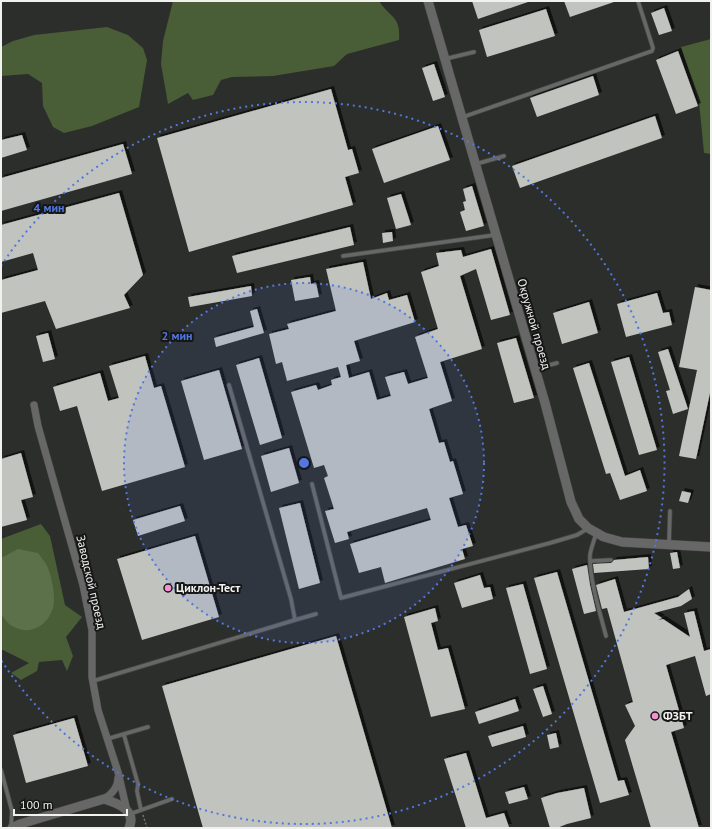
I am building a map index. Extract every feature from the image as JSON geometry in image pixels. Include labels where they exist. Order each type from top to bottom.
[{"type":"street","name":"Окружной проезд","points":[[428,1],[535,369],[571,502],[579,519],[592,530]]},
{"type":"street","name":"Заводской проезд","points":[[34,405],[38,426],[83,584],[92,630],[93,680],[98,710],[118,772],[128,813]]},
{"type":"street","points":[[592,530],[604,537],[622,542],[711,547]]},
{"type":"street","points":[[12,828],[20,824],[104,799],[115,790],[118,783],[118,772]]},
{"type":"street","points":[[104,799],[117,803],[128,813],[130,827]]},
{"type":"lane","points":[[462,118],[652,51],[653,48],[638,1]]},
{"type":"lane","points":[[445,59],[474,52]]},
{"type":"lane","points":[[476,165],[504,156]]},
{"type":"lane","points":[[343,256],[496,235]]},
{"type":"lane","points":[[535,369],[557,363]]},
{"type":"lane","points":[[229,385],[291,599],[295,620]]},
{"type":"lane","points":[[312,484],[341,598],[592,530],[590,561],[593,581],[606,636]]},
{"type":"lane","points":[[669,545],[670,511]]},
{"type":"lane","points":[[590,561],[611,560]]},
{"type":"lane","points":[[93,680],[316,614]]},
{"type":"lane","points":[[107,739],[148,727]]},
{"type":"lane","points":[[124,735],[138,784],[137,790],[141,810]]},
{"type":"lane","points":[[1,770],[12,811],[12,828]]},
{"type":"lane","points":[[128,813],[172,799]]},
{"type":"path","points":[[141,810],[147,828]]},
{"type":"shaded area","points":[[173,1],[379,1],[394,18],[398,26],[399,40],[347,54],[334,66],[273,76],[232,77],[221,80],[213,95],[193,100],[188,93],[168,104],[161,64],[163,41]]},
{"type":"shaded area","points":[[107,27],[128,35],[143,48],[147,60],[139,107],[92,126],[64,133],[53,127],[43,106],[42,83],[28,74],[1,76],[1,47],[13,41],[34,35]]},
{"type":"shaded area","points":[[711,39],[711,154],[704,153],[699,102],[681,47]]},
{"type":"shaded area","points":[[41,524],[50,536],[65,605],[82,617],[66,637],[73,656],[67,671],[62,660],[39,662],[37,671],[21,680],[11,673],[29,663],[1,650],[1,539]]},
{"type":"shaded area","points":[[18,549],[38,553],[48,568],[53,588],[54,604],[50,615],[42,625],[31,630],[18,629],[12,626],[1,614],[1,558]]},
{"type":"building","points":[[472,1],[528,1],[528,2],[478,19]]},
{"type":"building","points":[[564,1],[614,1],[614,2],[570,17]]},
{"type":"building","points":[[664,8],[672,31],[659,35],[651,13]]},
{"type":"building","points":[[546,9],[555,36],[487,57],[479,30]]},
{"type":"building","points":[[678,51],[698,106],[676,114],[656,60]]},
{"type":"building","points":[[434,64],[445,97],[433,101],[422,68]]},
{"type":"building","points":[[593,76],[599,95],[537,117],[530,98]]},
{"type":"building","points":[[331,89],[348,150],[352,149],[359,173],[345,177],[353,205],[189,252],[157,138]]},
{"type":"building","points":[[655,116],[662,138],[520,188],[512,166]]},
{"type":"building","points":[[438,126],[450,160],[384,183],[372,149]]},
{"type":"building","points":[[22,135],[27,150],[1,158],[1,140]]},
{"type":"building","points":[[123,144],[132,174],[1,211],[1,178]]},
{"type":"building","points":[[472,186],[484,226],[466,231],[460,212],[465,210],[463,202],[466,201],[463,189]]},
{"type":"building","points":[[119,193],[143,275],[124,295],[130,308],[56,329],[45,301],[1,313],[1,280],[38,270],[33,253],[1,262],[1,225]]},
{"type":"building","points":[[401,194],[411,225],[396,229],[387,198]]},
{"type":"building","points":[[350,227],[354,245],[237,273],[232,256]]},
{"type":"building","points":[[392,232],[393,241],[383,243],[382,233]]},
{"type":"building","points":[[491,249],[510,315],[491,320],[476,269],[460,276],[482,349],[440,362],[452,401],[429,409],[439,443],[444,442],[450,462],[453,461],[463,494],[449,498],[458,527],[466,525],[473,546],[462,549],[465,559],[385,583],[381,567],[359,573],[350,544],[431,520],[427,508],[347,532],[349,539],[335,543],[325,511],[334,509],[324,478],[328,476],[324,465],[314,468],[291,392],[316,385],[318,390],[332,385],[331,380],[341,377],[338,367],[287,381],[282,362],[276,364],[269,334],[289,329],[287,324],[336,311],[326,269],[363,262],[371,299],[387,293],[389,300],[407,295],[415,322],[354,341],[360,361],[346,365],[349,378],[369,372],[377,400],[391,396],[385,377],[404,372],[408,384],[428,378],[415,337],[438,329],[421,272],[439,266],[436,253],[461,250],[463,257]]},
{"type":"building","points":[[310,277],[311,284],[316,283],[319,297],[295,301],[291,280]]},
{"type":"building","points":[[251,286],[252,296],[190,307],[188,297]]},
{"type":"building","points":[[695,287],[711,290],[711,388],[696,459],[679,456],[697,370],[679,367]]},
{"type":"building","points":[[657,293],[663,313],[669,312],[672,325],[626,337],[617,304]]},
{"type":"building","points":[[589,302],[598,333],[562,344],[553,313]]},
{"type":"building","points":[[257,309],[264,333],[216,347],[214,338],[254,327],[250,311]]},
{"type":"building","points":[[48,333],[55,359],[43,362],[36,336]]},
{"type":"building","points":[[516,338],[534,398],[514,403],[497,343]]},
{"type":"building","points":[[668,349],[688,409],[673,414],[666,391],[670,390],[658,352]]},
{"type":"building","points":[[145,356],[154,388],[161,386],[185,467],[102,491],[77,406],[60,411],[53,387],[100,373],[108,401],[119,398],[109,366]]},
{"type":"building","points":[[629,357],[657,450],[639,455],[611,362]]},
{"type":"building","points":[[259,358],[282,438],[260,445],[236,365]]},
{"type":"building","points":[[589,363],[625,476],[640,470],[647,491],[620,500],[610,473],[606,474],[573,368]]},
{"type":"building","points":[[219,370],[242,449],[204,460],[181,381]]},
{"type":"building","points":[[289,448],[299,483],[271,492],[261,456]]},
{"type":"building","points":[[21,453],[33,497],[21,500],[27,520],[1,527],[1,459]]},
{"type":"building","points":[[682,491],[691,493],[688,503],[679,501]]},
{"type":"building","points":[[300,503],[320,583],[299,589],[279,508]]},
{"type":"building","points":[[180,506],[185,521],[138,536],[133,520]]},
{"type":"building","name":"Циклон-Тест","points":[[195,536],[219,617],[142,640],[117,559]]},
{"type":"building","points":[[677,552],[680,568],[673,569],[670,553]]},
{"type":"building","points":[[648,557],[649,569],[594,573],[593,564],[611,563],[614,560]]},
{"type":"building","points":[[587,565],[596,611],[584,614],[572,569]]},
{"type":"building","points":[[557,572],[618,781],[624,780],[629,795],[600,803],[534,578]]},
{"type":"building","points":[[480,575],[484,588],[490,587],[493,599],[462,608],[454,583]]},
{"type":"building","name":"ФЗБТ","points":[[615,579],[624,612],[678,597],[689,589],[692,599],[681,606],[654,613],[662,618],[658,620],[663,619],[690,637],[684,613],[694,611],[704,651],[711,649],[711,694],[706,696],[695,656],[666,665],[684,728],[671,732],[699,828],[651,828],[625,740],[635,726],[625,705],[633,702],[607,608],[602,609],[596,585]]},
{"type":"building","points":[[523,584],[547,669],[530,674],[506,588]]},
{"type":"building","points":[[435,608],[438,621],[431,623],[438,650],[448,648],[465,709],[431,717],[404,617]]},
{"type":"building","points":[[336,636],[392,828],[203,828],[162,686]]},
{"type":"building","points":[[543,686],[552,714],[543,717],[533,689]]},
{"type":"building","points":[[515,699],[519,711],[479,724],[475,712]]},
{"type":"building","points":[[74,718],[88,766],[26,783],[13,735]]},
{"type":"building","points":[[523,726],[526,737],[492,747],[488,736]]},
{"type":"building","points":[[556,733],[559,747],[550,749],[547,735]]},
{"type":"building","points":[[466,753],[486,818],[504,813],[509,827],[466,828],[444,759]]},
{"type":"building","points":[[524,787],[528,799],[509,804],[505,792]]},
{"type":"building","points":[[584,788],[591,818],[557,828],[550,828],[541,798],[557,793]]},
{"type":"place","name":"Циклон-Тест","points":[[168,588]]},
{"type":"place","name":"ФЗБТ","points":[[655,716]]}]
